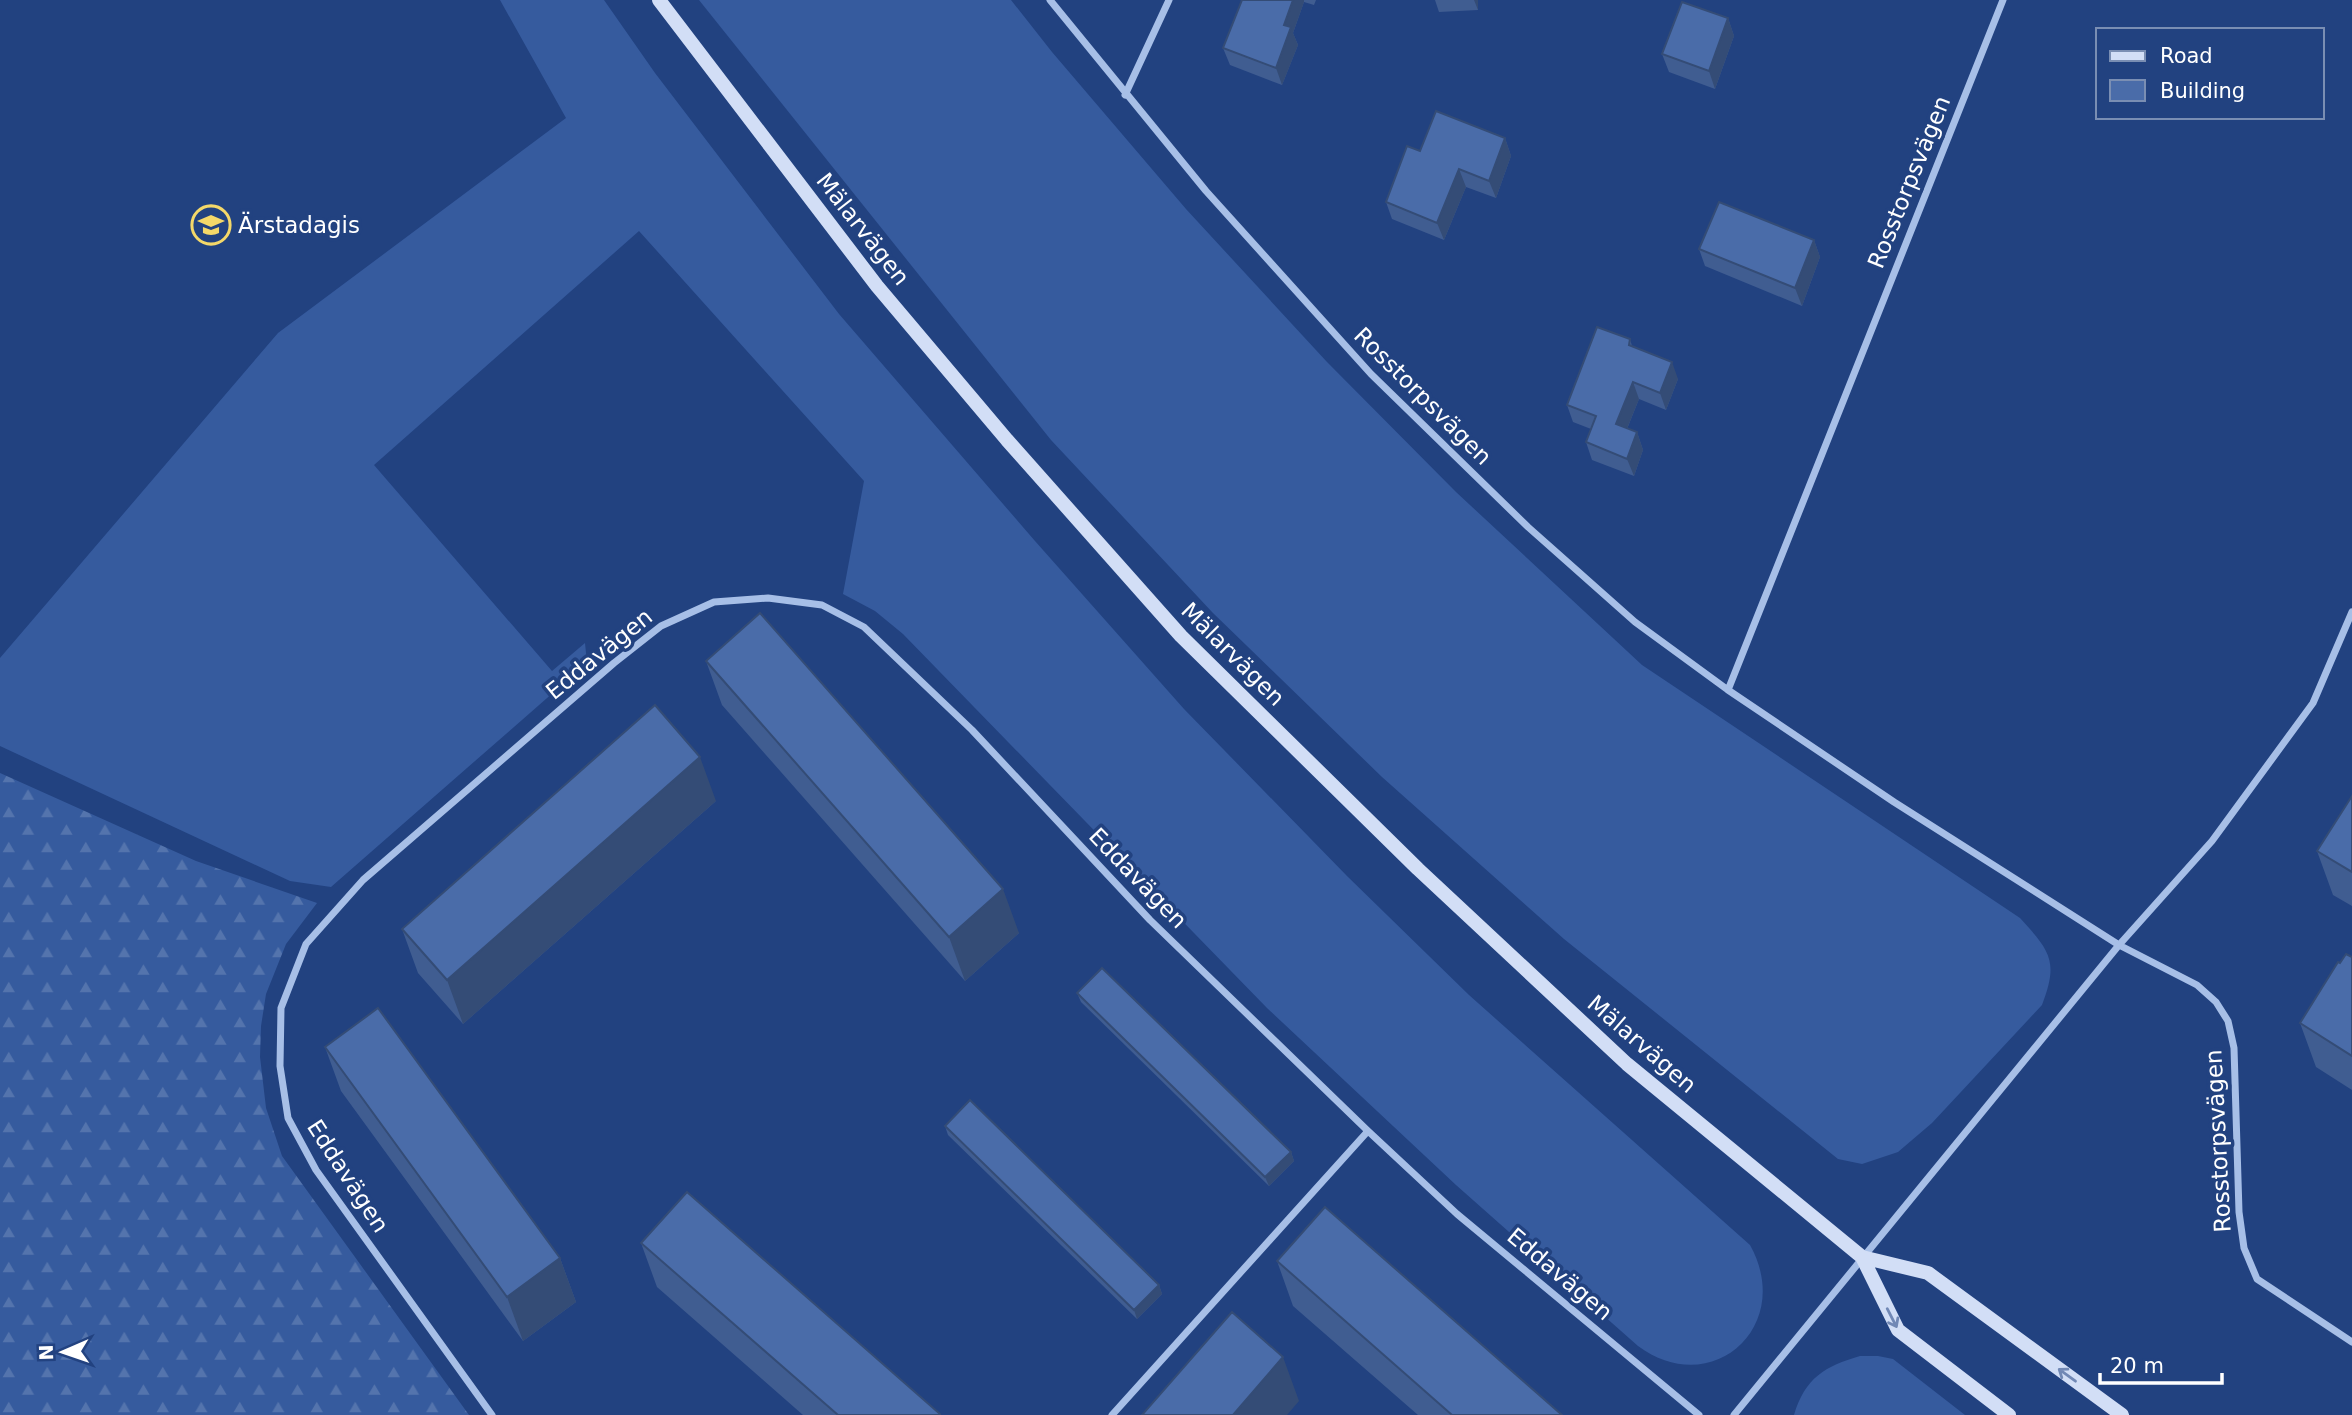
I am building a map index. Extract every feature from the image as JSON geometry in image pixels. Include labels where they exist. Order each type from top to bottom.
[{"type":"main road","name":"Mälarvägen","points":[[659,0],[877,286],[1007,440],[1181,636],[1418,869],[1627,1064],[1861,1257],[1898,1330],[2009,1415]]},
{"type":"main road","name":"Mälarvägen","points":[[1861,1257],[1928,1273],[2122,1415]]},
{"type":"street","name":"Rosstorpsvägen","points":[[1050,0],[1206,191],[1371,374],[1528,527],[1625,614],[1728,690],[1894,802],[2119,945],[2197,985],[2216,1002],[2228,1021],[2234,1048],[2239,1212],[2244,1248],[2258,1279],[2352,1342]]},
{"type":"street","points":[[1125,95],[1170,0]]},
{"type":"street","name":"Rosstorpsvägen","points":[[1728,690],[2003,0]]},
{"type":"street","name":"Eddavägen","points":[[492,1415],[316,1170],[288,1118],[280,1066],[281,1008],[306,944],[363,880],[614,663],[661,626],[714,603],[768,598],[822,605],[864,627],[972,730],[1150,920],[1368,1131],[1457,1214],[1699,1415]]},
{"type":"street","points":[[1734,1415],[2119,945],[2212,842],[2313,703],[2352,612]]},
{"type":"street","points":[[1112,1415],[1368,1131]]},
{"type":"green space","points":[[500,0],[604,0],[655,73],[839,314],[1184,709],[1347,876],[1469,995],[1750,1245],[1761,1275],[1762,1303],[1754,1327],[1739,1346],[1718,1360],[1693,1365],[1666,1361],[1638,1346],[1456,1185],[1267,1008],[903,634],[875,611],[843,594],[864,481],[639,231],[374,465],[552,671],[585,643],[587,663],[331,887],[290,881],[0,746],[0,658],[278,333],[566,118]]},
{"type":"green space","points":[[699,0],[1011,0],[1186,209],[1327,362],[1456,492],[1642,665],[2020,918],[2045,948],[2049,957],[2050,977],[2042,1005],[1932,1123],[1898,1152],[1862,1164],[1838,1159],[1564,939],[1382,777],[1213,613],[1051,440]]},
{"type":"green space","points":[[0,773],[196,861],[317,903],[286,944],[266,994],[260,1057],[266,1108],[282,1156],[469,1415],[0,1415]]},
{"type":"green space","points":[[1860,1356],[1893,1359],[1965,1415],[1794,1415],[1804,1392],[1818,1375],[1836,1364]]},
{"type":"building","points":[[1242,0],[1293,0],[1284,25],[1291,27],[1276,68],[1223,48]]},
{"type":"building","points":[[1682,2],[1728,18],[1709,71],[1662,54]]},
{"type":"building","points":[[1436,111],[1505,138],[1489,181],[1459,169],[1437,223],[1386,202],[1407,146],[1420,151]]},
{"type":"building","points":[[1719,202],[1814,240],[1795,288],[1699,249]]},
{"type":"building","points":[[1597,327],[1630,339],[1629,345],[1672,362],[1660,393],[1633,382],[1616,424],[1637,432],[1627,459],[1586,442],[1596,416],[1567,405]]},
{"type":"building","points":[[760,613],[1003,889],[949,937],[706,661]]},
{"type":"building","points":[[655,705],[700,757],[447,980],[402,929]]},
{"type":"building","points":[[2352,796],[2352,872],[2317,851]]},
{"type":"building","points":[[2346,954],[2352,957],[2352,1056],[2300,1023],[2338,962],[2340,963]]},
{"type":"building","points":[[1102,968],[1291,1152],[1265,1177],[1077,993]]},
{"type":"building","points":[[378,1008],[560,1258],[507,1297],[325,1047]]},
{"type":"building","points":[[970,1100],[1159,1285],[1134,1310],[945,1126]]},
{"type":"building","points":[[687,1192],[940,1414],[838,1415],[641,1243]]},
{"type":"building","points":[[1325,1207],[1562,1415],[1452,1415],[1277,1261]]},
{"type":"building","points":[[1232,1312],[1283,1357],[1233,1415],[1142,1415]]},
{"type":"place","name":"Ärstadagis","points":[[211,225]]}]
